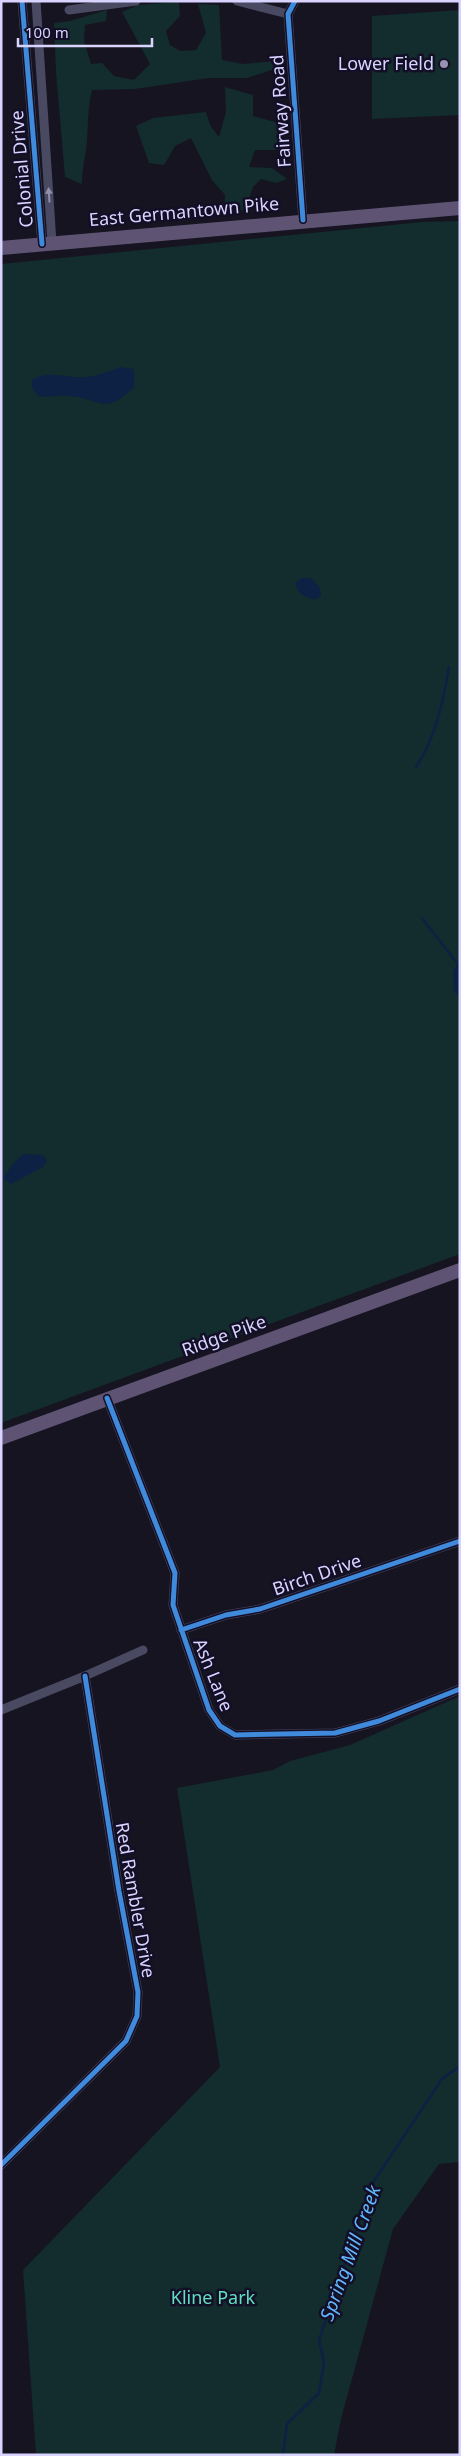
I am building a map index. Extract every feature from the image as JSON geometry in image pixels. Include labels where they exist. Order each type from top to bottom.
[{"type":"main road","name":"East Germantown Pike","points":[[1,248],[303,220],[460,208]]},
{"type":"main road","name":"Ridge Pike","points":[[1,1438],[460,1270]]},
{"type":"street","name":"Colonial Drive","points":[[22,1],[47,244]]},
{"type":"street","name":"Colonial Drive","points":[[36,1],[47,244]]},
{"type":"street","points":[[69,10],[136,1]]},
{"type":"street","points":[[237,1],[288,14],[295,1]]},
{"type":"street","name":"Fairway Road","points":[[288,14],[303,220]]},
{"type":"street","name":"Ash Lane","points":[[107,1398],[174,1573],[173,1605],[209,1710],[220,1726],[235,1735],[335,1733],[379,1721],[460,1689]]},
{"type":"street","name":"Birch Drive","points":[[181,1630],[226,1615],[260,1609],[460,1541]]},
{"type":"street","points":[[1,1710],[143,1650]]},
{"type":"street","name":"Red Rambler Drive","points":[[1,2165],[126,2041],[137,2016],[138,1992],[115,1872],[85,1676]]},
{"type":"green space","points":[[179,2],[180,16],[166,31],[170,45],[180,51],[196,50],[206,33],[198,4],[219,5],[222,60],[243,64],[277,61],[278,68],[247,78],[209,78],[135,89],[92,90],[82,184],[65,177],[54,23],[70,21],[107,10],[106,21],[85,25],[84,41],[91,64],[102,63],[114,76],[134,80],[150,64],[122,12],[138,5]]},
{"type":"green space","points":[[460,10],[460,115],[372,119],[372,16]]},
{"type":"green space","points":[[225,87],[253,95],[253,116],[286,125],[284,150],[255,150],[249,167],[272,168],[287,179],[276,183],[261,179],[253,187],[246,209],[224,215],[225,195],[212,180],[191,138],[175,146],[164,165],[149,163],[136,126],[153,118],[206,112],[210,125],[219,137],[226,112]]},
{"type":"green space","points":[[460,221],[460,1254],[1,1423],[1,264],[422,222]]},
{"type":"green space","name":"Kline Park","points":[[460,1696],[460,2162],[439,2164],[393,2229],[341,2419],[334,2455],[36,2455],[23,2270],[220,2067],[177,1788],[273,1770],[290,1761],[350,1745]]},
{"type":"water","points":[[120,367],[134,369],[134,387],[124,396],[109,403],[103,404],[69,396],[38,396],[32,387],[32,380],[45,375],[86,377]]},
{"type":"water","points":[[302,578],[311,578],[320,588],[321,596],[312,599],[301,593],[295,583]]},
{"type":"water","points":[[460,962],[460,998],[454,990],[453,971]]},
{"type":"water","points":[[24,1154],[43,1155],[47,1161],[43,1167],[11,1184],[3,1178],[15,1161]]},
{"type":"waterway","name":"Spring Mill Creek","points":[[416,767],[434,731],[449,667]]},
{"type":"waterway","name":"Spring Mill Creek","points":[[422,918],[460,967]]},
{"type":"waterway","name":"Spring Mill Creek","points":[[283,2455],[287,2424],[319,2393],[324,2363],[319,2340],[372,2184],[442,2079],[460,2066]]},
{"type":"cycle path","points":[[22,1],[42,244]]},
{"type":"cycle path","points":[[295,1],[288,14],[303,220]]},
{"type":"cycle path","points":[[107,1398],[175,1573],[173,1605],[209,1710],[220,1726],[235,1735],[335,1733],[379,1721],[460,1689]]},
{"type":"cycle path","points":[[181,1630],[226,1615],[260,1609],[460,1541]]},
{"type":"cycle path","points":[[1,2165],[126,2041],[137,2016],[138,1992],[119,1891],[85,1676]]},
{"type":"place","name":"Lower Field","points":[[444,64]]}]
